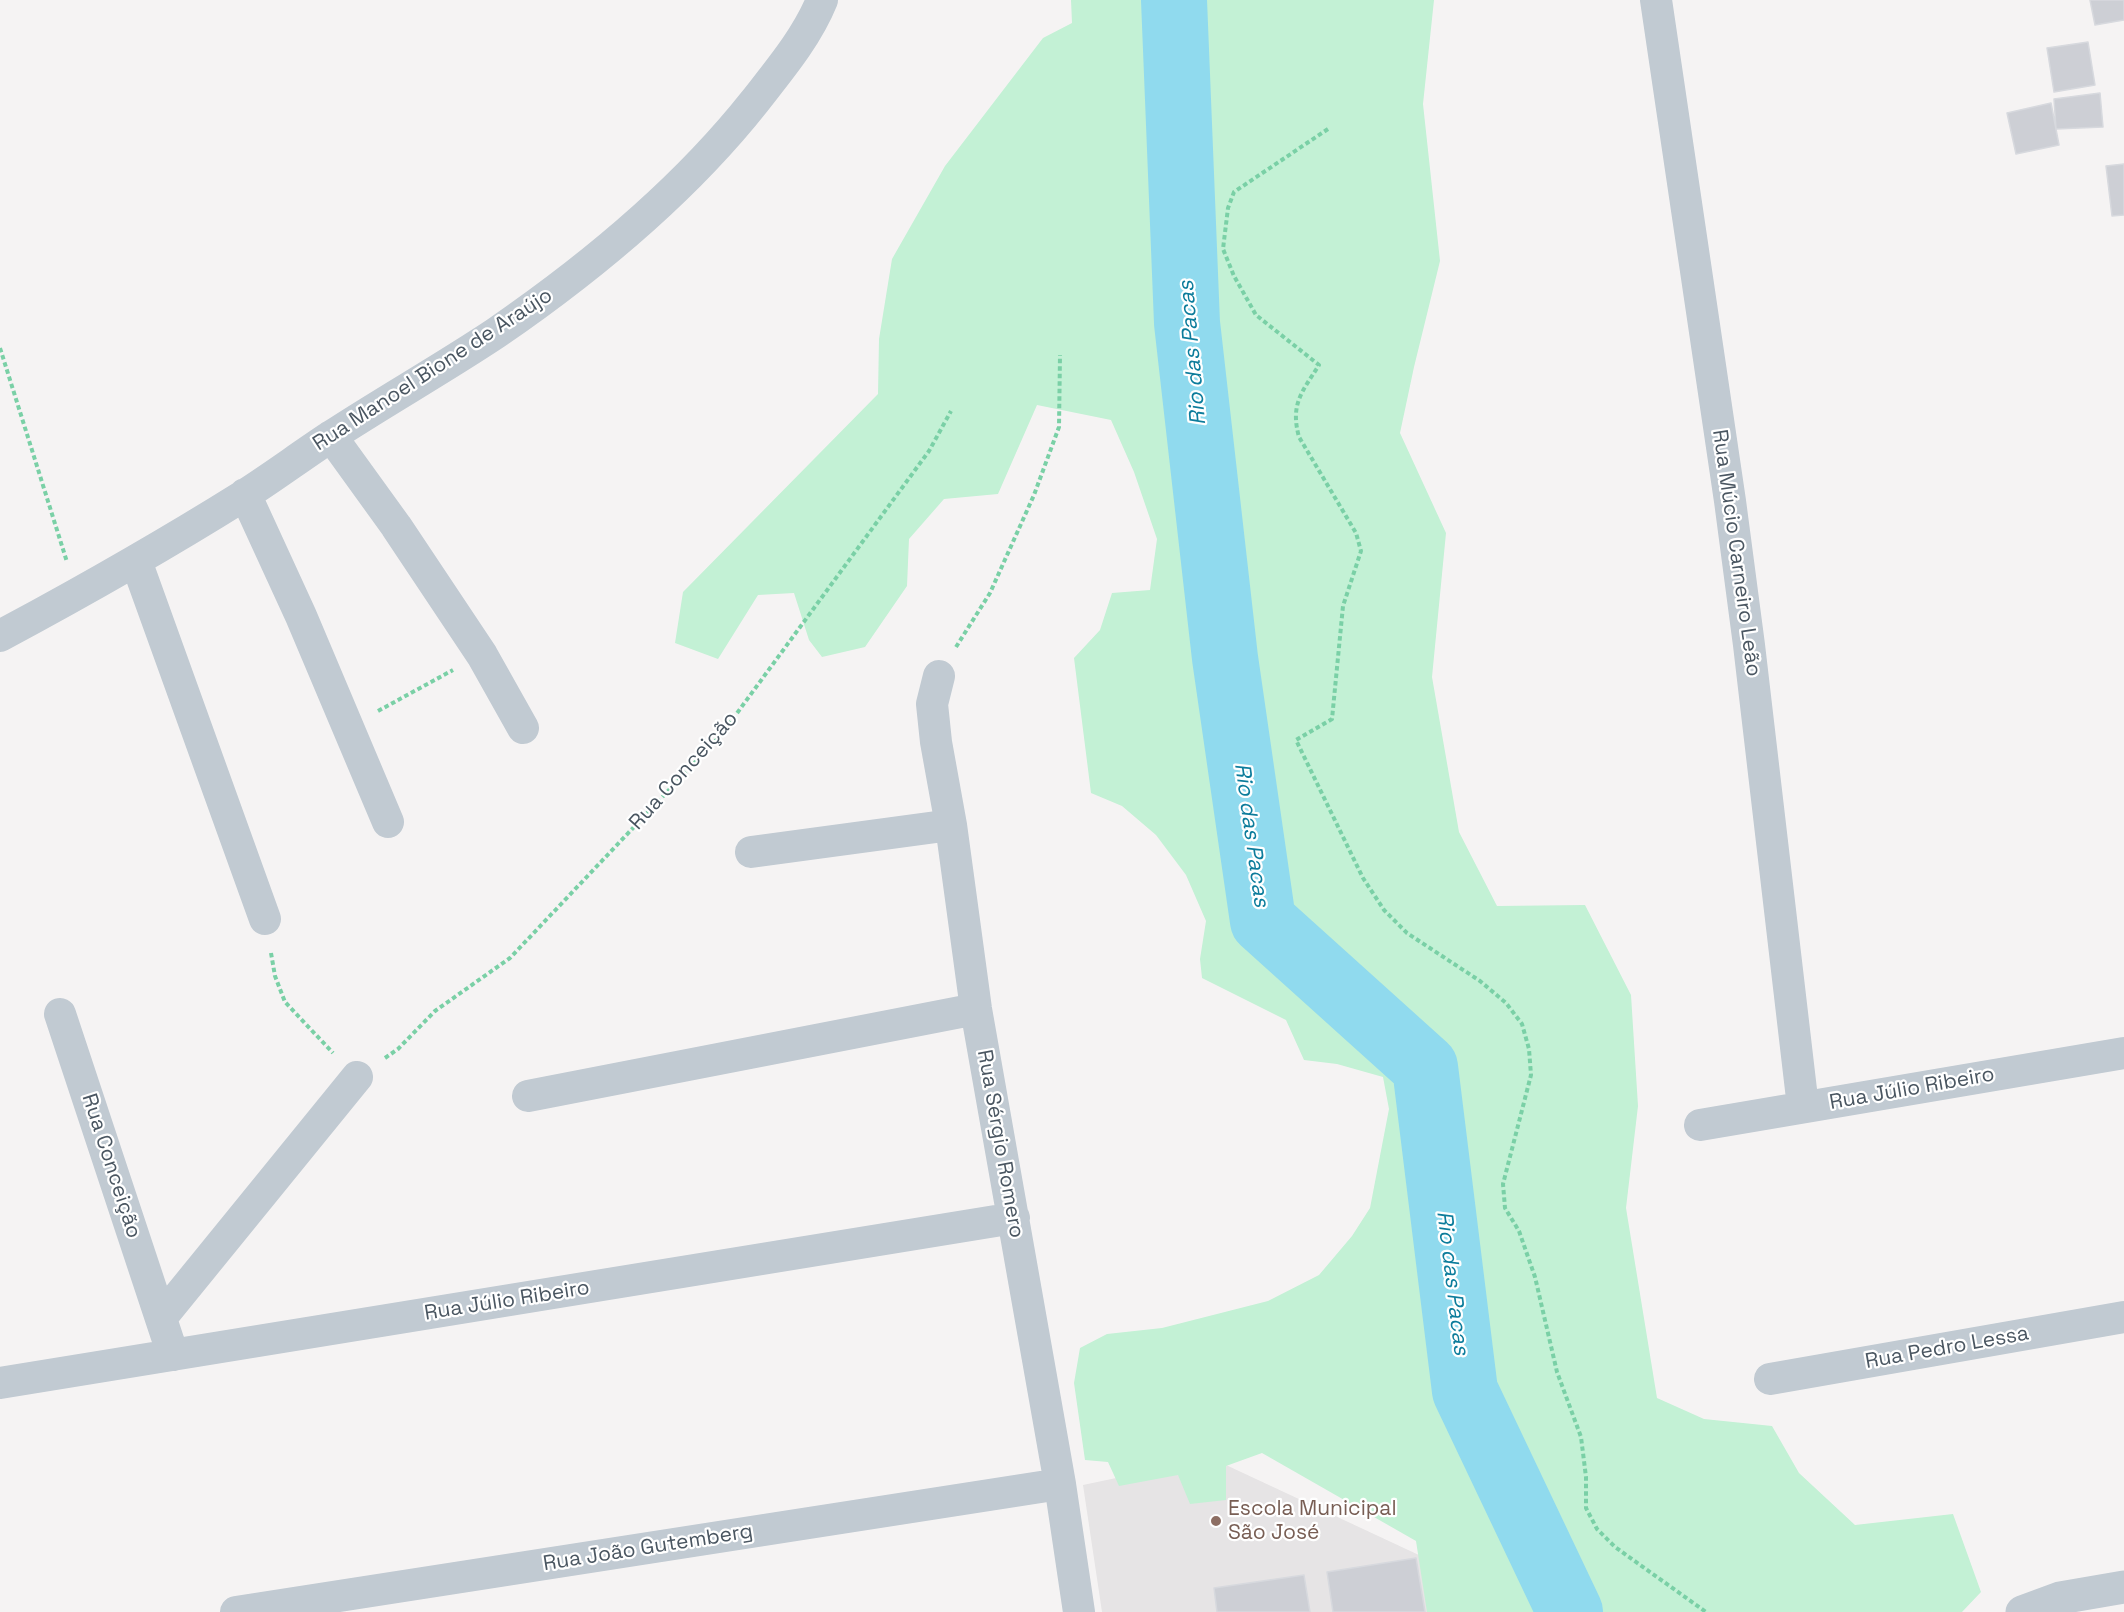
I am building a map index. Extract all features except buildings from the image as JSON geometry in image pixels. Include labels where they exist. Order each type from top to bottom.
[{"type":"street","name":"Rua Manoel Bione de Araújo","points":[[0,636],[136,561],[245,494],[331,436],[496,333],[583,269],[665,201],[727,137],[813,22],[822,0]]},
{"type":"street","name":"Rua Múcio Carneiro Leão","points":[[1656,0],[1732,512],[1803,1107]]},
{"type":"street","points":[[331,436],[396,526],[482,655],[523,728]]},
{"type":"street","points":[[245,494],[301,616],[388,822]]},
{"type":"street","points":[[136,561],[265,919]]},
{"type":"street","name":"Rua Sérgio Romero","points":[[939,676],[932,704],[936,742],[951,825],[976,1009],[1060,1484],[1079,1612]]},
{"type":"street","points":[[751,852],[951,825]]},
{"type":"street","points":[[528,1096],[976,1009]]},
{"type":"street","name":"Rua Conceição","points":[[60,1014],[173,1355]]},
{"type":"street","name":"Rua Júlio Ribeiro","points":[[1700,1125],[2124,1053]]},
{"type":"street","points":[[162,1318],[357,1077]]},
{"type":"street","name":"Rua Júlio Ribeiro","points":[[0,1383],[1014,1218]]},
{"type":"street","name":"Rua Pedro Lessa","points":[[1770,1378],[2124,1317]]},
{"type":"street","name":"Rua João Gutemberg","points":[[236,1612],[1060,1484]]},
{"type":"street","points":[[2022,1612],[2060,1598],[2124,1587]]},
{"type":"path","points":[[1328,129],[1234,192],[1228,208],[1223,249],[1234,276],[1256,315],[1319,365],[1299,397],[1294,420],[1299,437],[1360,543],[1361,551],[1343,606],[1332,719],[1296,740],[1363,878],[1384,910],[1407,933],[1480,981],[1506,1003],[1522,1024],[1529,1049],[1531,1076],[1503,1184],[1505,1208],[1519,1231],[1535,1277],[1557,1372],[1581,1437],[1586,1477],[1586,1508],[1597,1529],[1615,1547],[1706,1612]]},
{"type":"path","points":[[0,348],[78,594]]},
{"type":"path","points":[[939,676],[990,593],[1034,495],[1059,427],[1060,355]]},
{"type":"path","name":"Rua Conceição","points":[[357,1077],[398,1049],[435,1011],[510,958],[721,735],[928,451],[951,411]]},
{"type":"path","points":[[348,727],[482,655]]},
{"type":"path","points":[[265,919],[275,976],[285,1002],[357,1077]]},
{"type":"shaded area","name":"Escola Municipal São José","points":[[1211,1458],[1421,1556],[1434,1612],[1102,1612],[1083,1485]]},
{"type":"green space","points":[[1071,0],[1434,0],[1423,104],[1440,261],[1400,433],[1446,533],[1432,677],[1459,832],[1497,906],[1585,905],[1631,995],[1638,1106],[1626,1208],[1657,1398],[1704,1419],[1772,1426],[1799,1473],[1855,1525],[1953,1514],[1981,1592],[1962,1612],[1427,1612],[1416,1541],[1262,1453],[1226,1466],[1226,1500],[1190,1504],[1178,1475],[1119,1486],[1108,1462],[1085,1460],[1074,1383],[1080,1348],[1107,1334],[1162,1328],[1268,1301],[1319,1275],[1352,1236],[1370,1208],[1389,1109],[1383,1077],[1337,1064],[1304,1060],[1286,1020],[1202,978],[1200,959],[1206,921],[1186,875],[1156,835],[1122,806],[1091,793],[1074,658],[1100,630],[1112,593],[1150,590],[1157,539],[1134,472],[1111,420],[1037,405],[998,494],[944,499],[909,539],[907,586],[865,647],[822,657],[809,640],[794,593],[758,595],[718,659],[675,643],[683,592],[878,394],[879,339],[892,259],[945,166],[1043,38],[1072,23]]},
{"type":"waterway","name":"Rio das Pacas","points":[[1174,0],[1187,323],[1225,658],[1263,921],[1425,1067],[1465,1391],[1570,1612]]},
{"type":"place","name":"Escola Municipal São José","points":[[1216,1521]]}]
